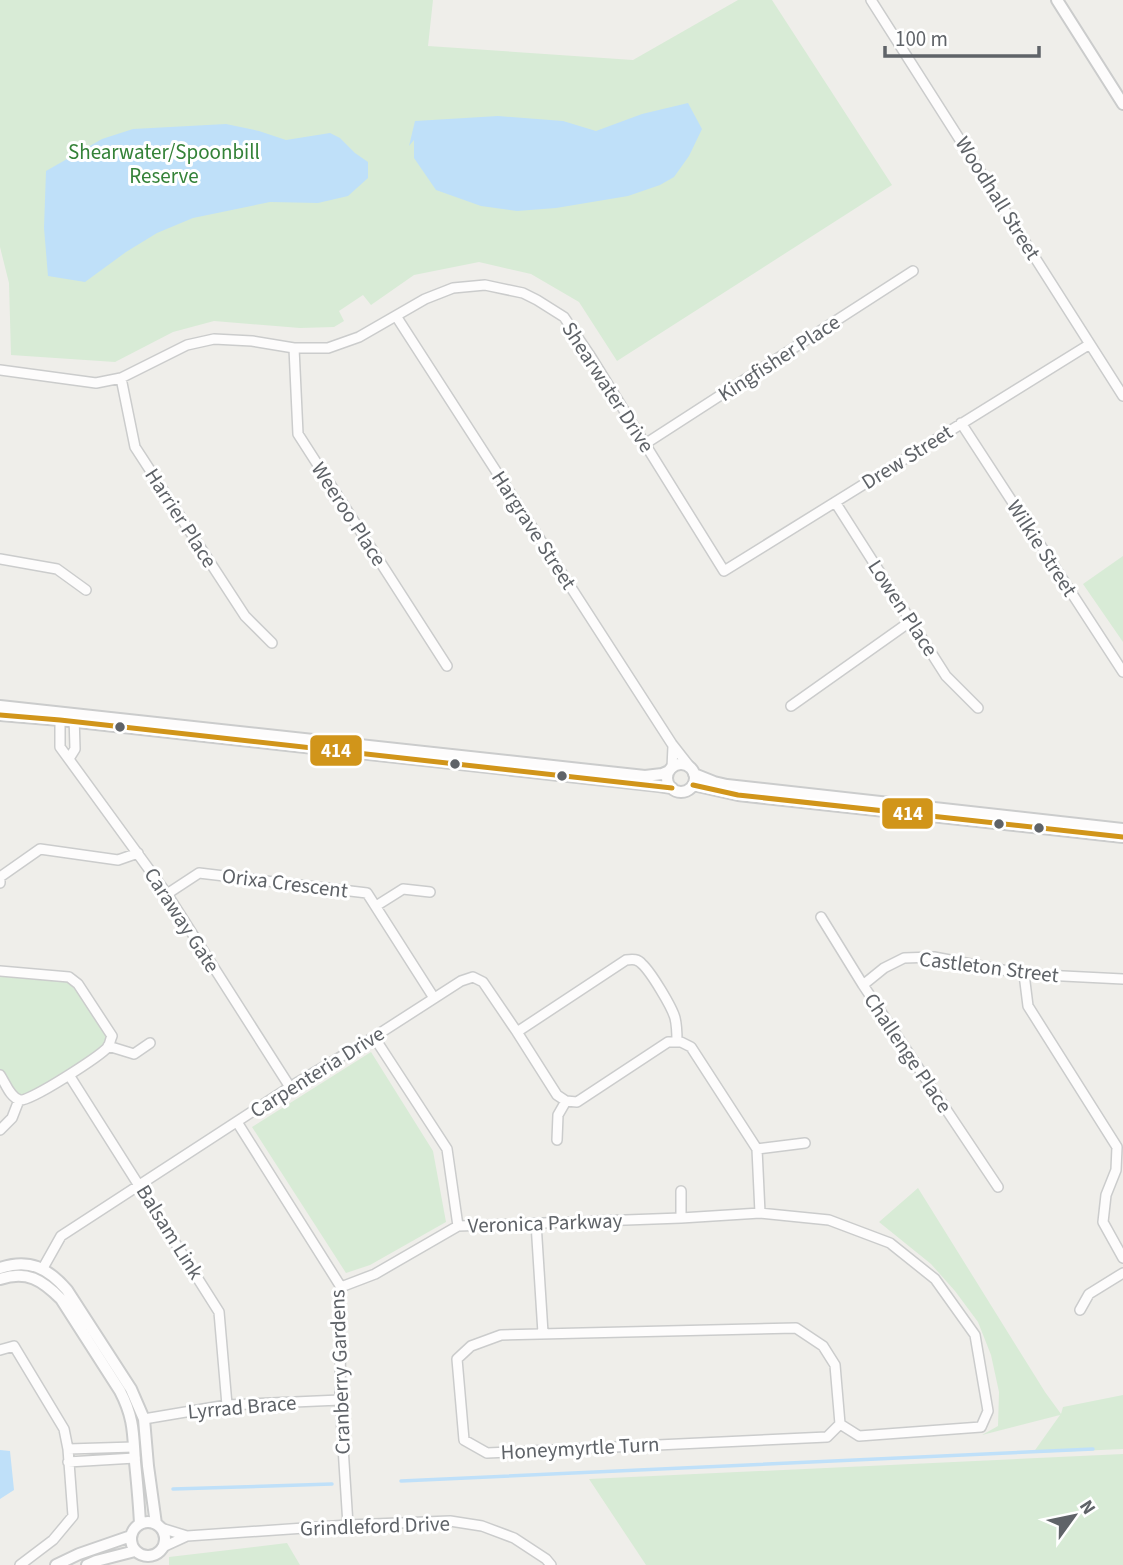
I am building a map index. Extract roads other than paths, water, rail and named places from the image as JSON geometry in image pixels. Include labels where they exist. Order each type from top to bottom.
[{"type":"street","name":"Woodhall Street","points":[[871,0],[1123,396]]},
{"type":"street","points":[[1057,0],[1123,104]]},
{"type":"street","name":"Kingfisher Place","points":[[645,444],[913,271]]},
{"type":"street","name":"Shearwater Drive","points":[[0,370],[96,383],[121,378],[187,345],[214,339],[252,341],[294,348],[328,348],[344,344],[425,299],[453,288],[485,285],[523,293],[564,317],[724,571]]},
{"type":"street","name":"Hargrave Street","points":[[396,316],[692,775]]},
{"type":"street","name":"Drew Street","points":[[724,571],[1090,344]]},
{"type":"street","name":"Weeroo Place","points":[[294,348],[298,435],[447,666]]},
{"type":"street","name":"Harrier Place","points":[[121,378],[135,447],[245,616],[272,643]]},
{"type":"street","name":"Wilkie Street","points":[[961,423],[1123,672]]},
{"type":"street","name":"Lowen Place","points":[[835,502],[946,676],[978,708]]},
{"type":"street","points":[[0,559],[57,569],[86,590]]},
{"type":"street","points":[[791,705],[911,621]]},
{"type":"street","points":[[0,706],[74,718],[660,786],[681,792],[690,789],[692,775]]},
{"type":"street","points":[[0,715],[60,716]]},
{"type":"street","name":"Caraway Gate","points":[[60,716],[60,747],[167,894],[290,1087]]},
{"type":"street","points":[[69,757],[75,748],[74,718]]},
{"type":"street","points":[[74,718],[645,776],[662,774],[679,764],[692,775],[738,795],[1123,837]]},
{"type":"street","points":[[672,788],[667,780],[671,769],[673,744]]},
{"type":"street","points":[[692,775],[727,785],[1123,829]]},
{"type":"street","points":[[0,883],[0,876],[40,849],[118,860],[138,853]]},
{"type":"street","name":"Orixa Crescent","points":[[167,894],[199,873],[368,892],[434,998]]},
{"type":"street","points":[[376,906],[403,889],[429,892]]},
{"type":"street","name":"Challenge Place","points":[[821,917],[863,985],[998,1187]]},
{"type":"street","name":"Castleton Street","points":[[863,985],[884,968],[904,958],[934,957],[1024,974],[1123,979]]},
{"type":"street","points":[[517,1032],[626,960],[635,959],[642,964],[668,1003],[674,1015],[677,1041]]},
{"type":"street","points":[[0,971],[69,977],[78,984],[112,1036],[108,1046],[69,1075],[28,1099],[19,1100],[14,1097],[0,1075]]},
{"type":"street","points":[[1024,974],[1028,1006],[1116,1147],[1115,1170],[1106,1195],[1103,1222],[1123,1258]]},
{"type":"street","name":"Carpenteria Drive","points":[[43,1268],[61,1236],[290,1087],[461,981],[473,977],[483,982],[557,1095],[566,1101]]},
{"type":"street","points":[[374,1037],[447,1149],[458,1226]]},
{"type":"street","points":[[557,1140],[558,1115],[566,1101],[577,1101],[668,1042],[677,1041],[691,1047],[757,1149],[760,1213]]},
{"type":"street","points":[[108,1046],[134,1054],[150,1043]]},
{"type":"street","name":"Balsam Link","points":[[69,1075],[219,1311],[227,1405]]},
{"type":"street","points":[[0,1130],[12,1118],[19,1100]]},
{"type":"street","name":"Cranberry Gardens","points":[[237,1122],[341,1287],[340,1400],[348,1525]]},
{"type":"street","points":[[757,1149],[805,1143]]},
{"type":"street","points":[[681,1191],[681,1218]]},
{"type":"street","name":"Veronica Parkway","points":[[341,1287],[375,1274],[458,1226],[760,1213],[829,1220],[890,1243],[935,1279],[975,1335],[988,1411],[981,1427],[859,1436],[840,1424]]},
{"type":"street","points":[[536,1223],[543,1334]]},
{"type":"street","points":[[0,1268],[12,1264],[27,1265],[43,1268],[55,1277],[67,1290],[131,1389],[144,1419],[148,1466],[158,1526],[165,1537],[163,1547]]},
{"type":"street","points":[[1080,1310],[1089,1294],[1123,1273]]},
{"type":"street","points":[[0,1279],[11,1276],[32,1277],[50,1288],[61,1299],[128,1405],[135,1435],[140,1524],[132,1531],[131,1536],[135,1551]]},
{"type":"street","name":"Honeymyrtle Turn","points":[[796,1328],[823,1346],[835,1365],[840,1424],[827,1437],[487,1453],[464,1440],[457,1359],[471,1346],[501,1335],[543,1334],[796,1328]]},
{"type":"street","points":[[0,1350],[13,1346],[64,1429],[68,1449],[73,1516],[54,1540],[20,1565]]},
{"type":"street","name":"Lyrrad Brace","points":[[144,1419],[227,1405],[340,1400]]},
{"type":"street","points":[[68,1449],[134,1452]]},
{"type":"street","points":[[68,1462],[134,1452]]},
{"type":"street","name":"Grindleford Drive","points":[[87,1565],[135,1551],[150,1556],[187,1536],[450,1521],[482,1526],[514,1538],[551,1565]]},
{"type":"street","name":"Grindleford Drive","points":[[140,1524],[151,1522],[187,1536]]},
{"type":"street","points":[[56,1565],[131,1536]]},
{"type":"water","points":[[688,103],[702,129],[689,156],[674,177],[628,196],[556,208],[517,211],[481,206],[436,190],[414,158],[414,140],[409,146],[415,121],[498,116],[563,121],[596,131],[642,114]]},
{"type":"water","points":[[226,124],[286,140],[330,133],[368,162],[368,178],[348,196],[318,203],[270,202],[193,218],[157,233],[85,282],[48,276],[44,228],[46,171],[102,139],[133,129]]},
{"type":"water","points":[[0,1450],[10,1451],[14,1490],[0,1499]]},
{"type":"waterway","points":[[401,1481],[1093,1449]]},
{"type":"waterway","points":[[173,1489],[332,1484]]},
{"type":"park label","name":"Shearwater/Spoonbill Reserve","points":[[164,164]]}]
